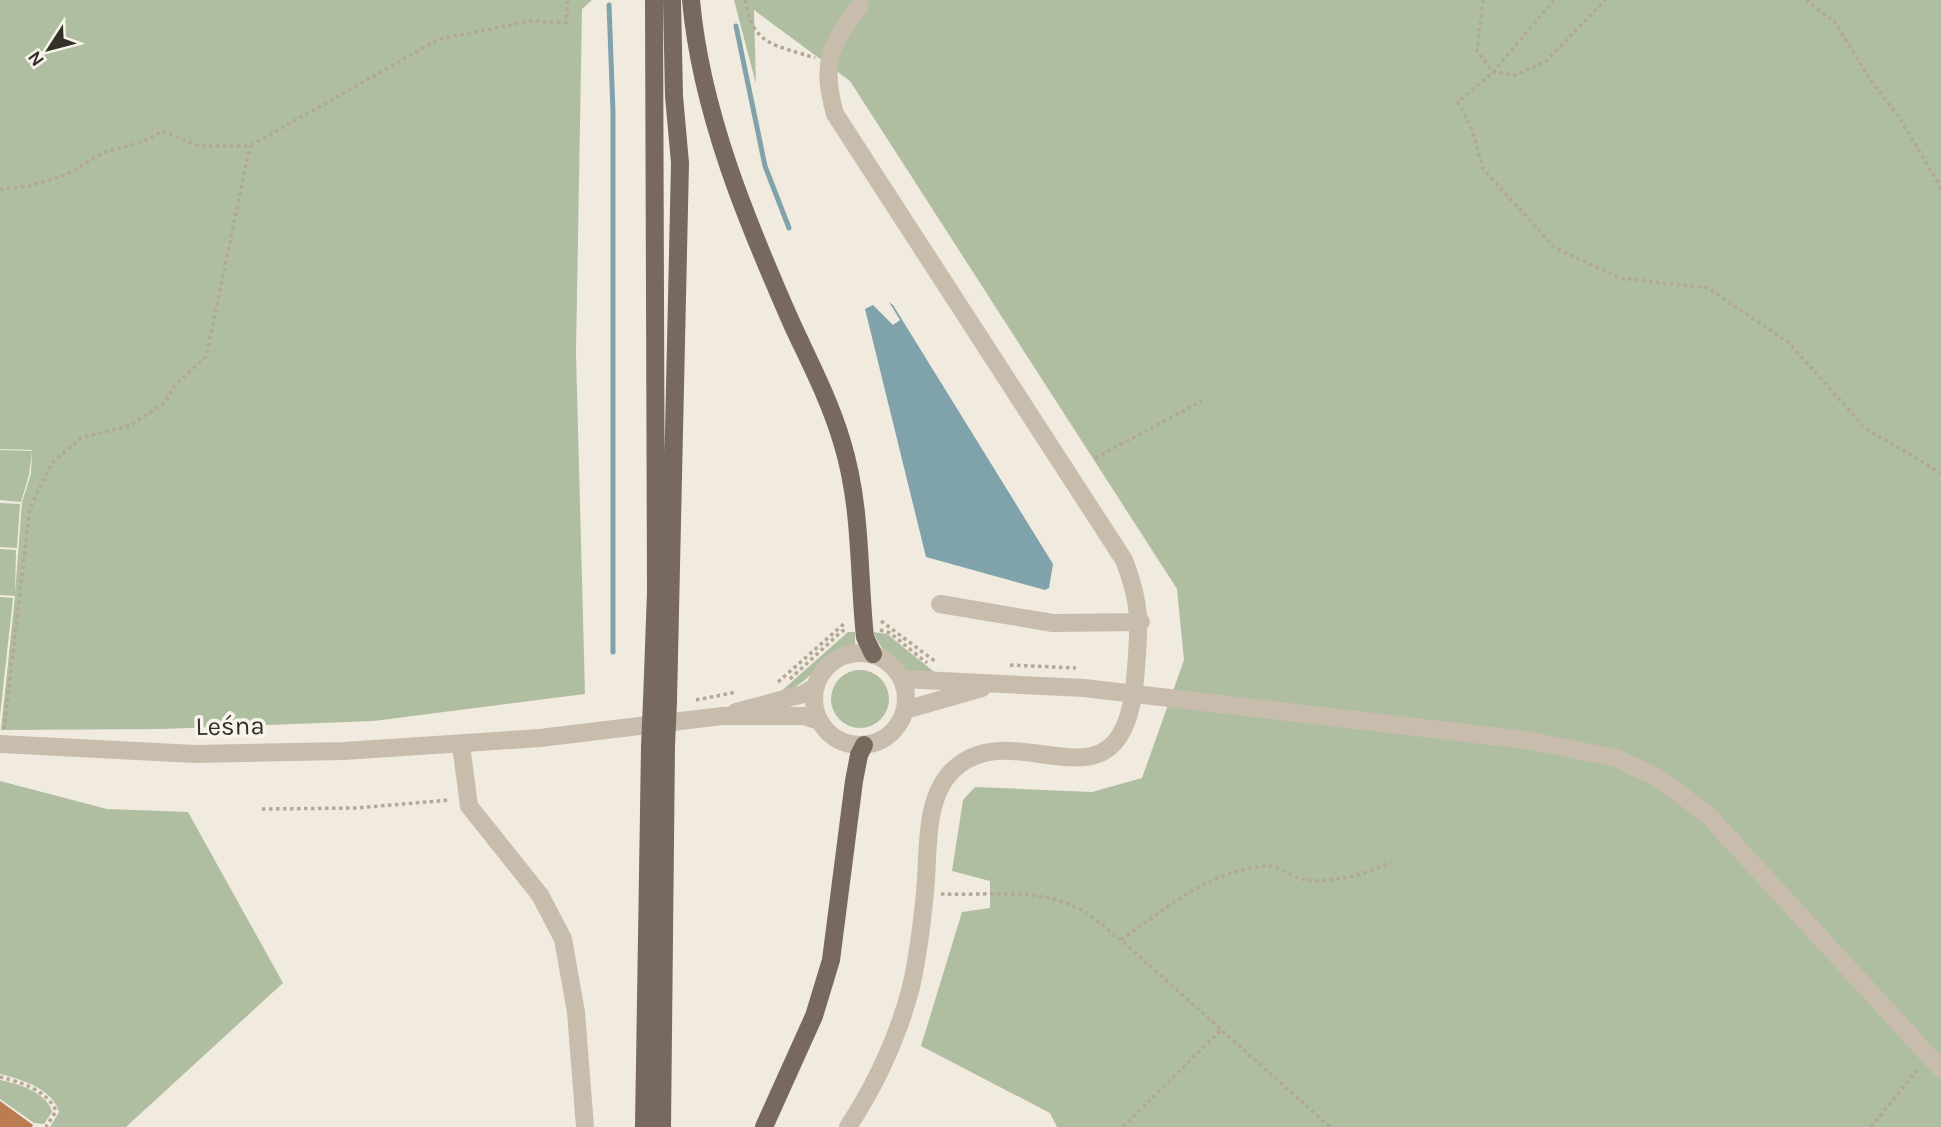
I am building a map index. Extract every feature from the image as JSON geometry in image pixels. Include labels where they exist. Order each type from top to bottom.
[{"type":"main road","points":[[654,0],[656,592],[660,701]]},
{"type":"main road","points":[[644,1127],[680,163],[674,96],[672,0]]},
{"type":"main road","points":[[691,0],[700,65],[736,185],[829,406],[848,461],[858,510],[865,632],[873,654]]},
{"type":"main road","points":[[764,1127],[814,1016],[831,960],[855,781],[859,755],[864,745]]},
{"type":"main road","points":[[658,747],[662,1127]]},
{"type":"street","points":[[848,1127],[886,1060],[901,1020],[919,947],[931,823],[936,801],[953,771],[973,757],[991,751],[1073,758],[1103,751],[1124,732],[1131,716],[1141,622],[1137,593],[1124,560],[835,114],[827,86],[827,62],[839,33],[860,6]]},
{"type":"street","points":[[940,604],[1053,623],[1141,622]]},
{"type":"street","points":[[722,716],[804,716],[820,721],[835,737],[850,744],[864,745],[888,736],[899,724],[907,698],[902,679],[893,666],[873,654],[850,653],[838,658],[821,674],[815,687],[820,721]]},
{"type":"street","points":[[902,679],[995,685],[1054,685],[1526,740],[1616,758],[1656,777],[1706,813],[1935,1062]]},
{"type":"street","points":[[905,710],[995,685]]},
{"type":"street","points":[[722,716],[803,694],[815,687]]},
{"type":"street","name":"Leśna","points":[[2,738],[195,754],[461,745],[722,716]]},
{"type":"street","points":[[461,745],[466,795],[481,824],[540,895],[563,939],[574,994],[585,1127]]},
{"type":"path","points":[[0,189],[29,187],[66,175],[104,152],[139,143],[163,131],[199,146],[250,146],[439,39],[531,21],[566,23],[568,0]]},
{"type":"path","points":[[745,0],[749,23],[768,43],[827,62]]},
{"type":"path","points":[[1483,0],[1476,51],[1493,72],[1515,75],[1545,62],[1605,0]]},
{"type":"path","points":[[1554,0],[1493,72],[1458,102],[1472,130],[1483,169],[1555,248],[1620,278],[1708,288],[1789,343],[1865,428],[1941,473]]},
{"type":"path","points":[[1806,0],[1835,22],[1871,81],[1899,117],[1941,188]]},
{"type":"path","points":[[2,738],[30,508],[51,463],[81,438],[129,426],[164,403],[176,384],[206,357],[250,146]]},
{"type":"path","points":[[1095,458],[1202,401]]},
{"type":"path","points":[[872,620],[886,623],[929,658],[945,664]]},
{"type":"path","points":[[1001,665],[1081,669]]},
{"type":"path","points":[[262,809],[356,808],[448,801],[466,795]]},
{"type":"path","points":[[1121,940],[1210,879],[1240,870],[1271,866],[1306,881],[1369,873],[1391,862]]},
{"type":"path","points":[[925,893],[1042,897],[1065,902],[1087,913],[1121,940],[1331,1127]]},
{"type":"path","points":[[1123,1127],[1222,1029]]},
{"type":"path","points":[[1871,1127],[1935,1062]]},
{"type":"path","points":[[0,1077],[21,1082],[48,1099],[56,1111],[46,1127]]},
{"type":"green space","points":[[0,0],[592,0],[582,9],[576,353],[585,694],[374,721],[162,729],[1,730],[15,596],[0,595],[0,549],[16,550],[15,594],[22,502],[31,474],[32,450],[0,449]]},
{"type":"green space","points":[[734,0],[1941,0],[1941,1127],[1057,1127],[1050,1113],[921,1046],[962,912],[990,908],[990,881],[952,871],[963,800],[975,787],[1092,792],[1142,778],[1184,660],[1177,589],[850,81],[754,10],[756,84]]},
{"type":"green space","points":[[0,450],[32,451],[29,475],[21,502],[0,500]]},
{"type":"green space","points":[[0,503],[20,504],[17,548],[0,547]]},
{"type":"green space","points":[[0,597],[13,598],[0,716]]},
{"type":"green space","points":[[848,632],[855,632],[855,646],[832,655],[801,683],[778,694]]},
{"type":"green space","points":[[873,632],[887,634],[938,675],[906,671],[881,647]]},
{"type":"green space","points":[[854,670],[866,670],[881,678],[889,693],[889,705],[881,720],[866,728],[854,728],[839,720],[831,705],[831,693],[839,678]]},
{"type":"green space","points":[[0,781],[107,809],[188,812],[283,983],[126,1127],[50,1127],[59,1112],[50,1097],[35,1086],[0,1074]]},
{"type":"green space","points":[[0,1080],[23,1086],[45,1099],[52,1112],[44,1124],[34,1123],[0,1099]]},
{"type":"water","points":[[889,302],[1053,564],[1049,588],[1045,590],[926,557],[865,309],[873,305],[893,325],[900,320]]},
{"type":"building","points":[[0,1101],[33,1125],[32,1127],[0,1127]]},
{"type":"waterway","points":[[609,5],[613,112],[613,652]]},
{"type":"waterway","points":[[736,26],[765,166],[789,228]]}]
